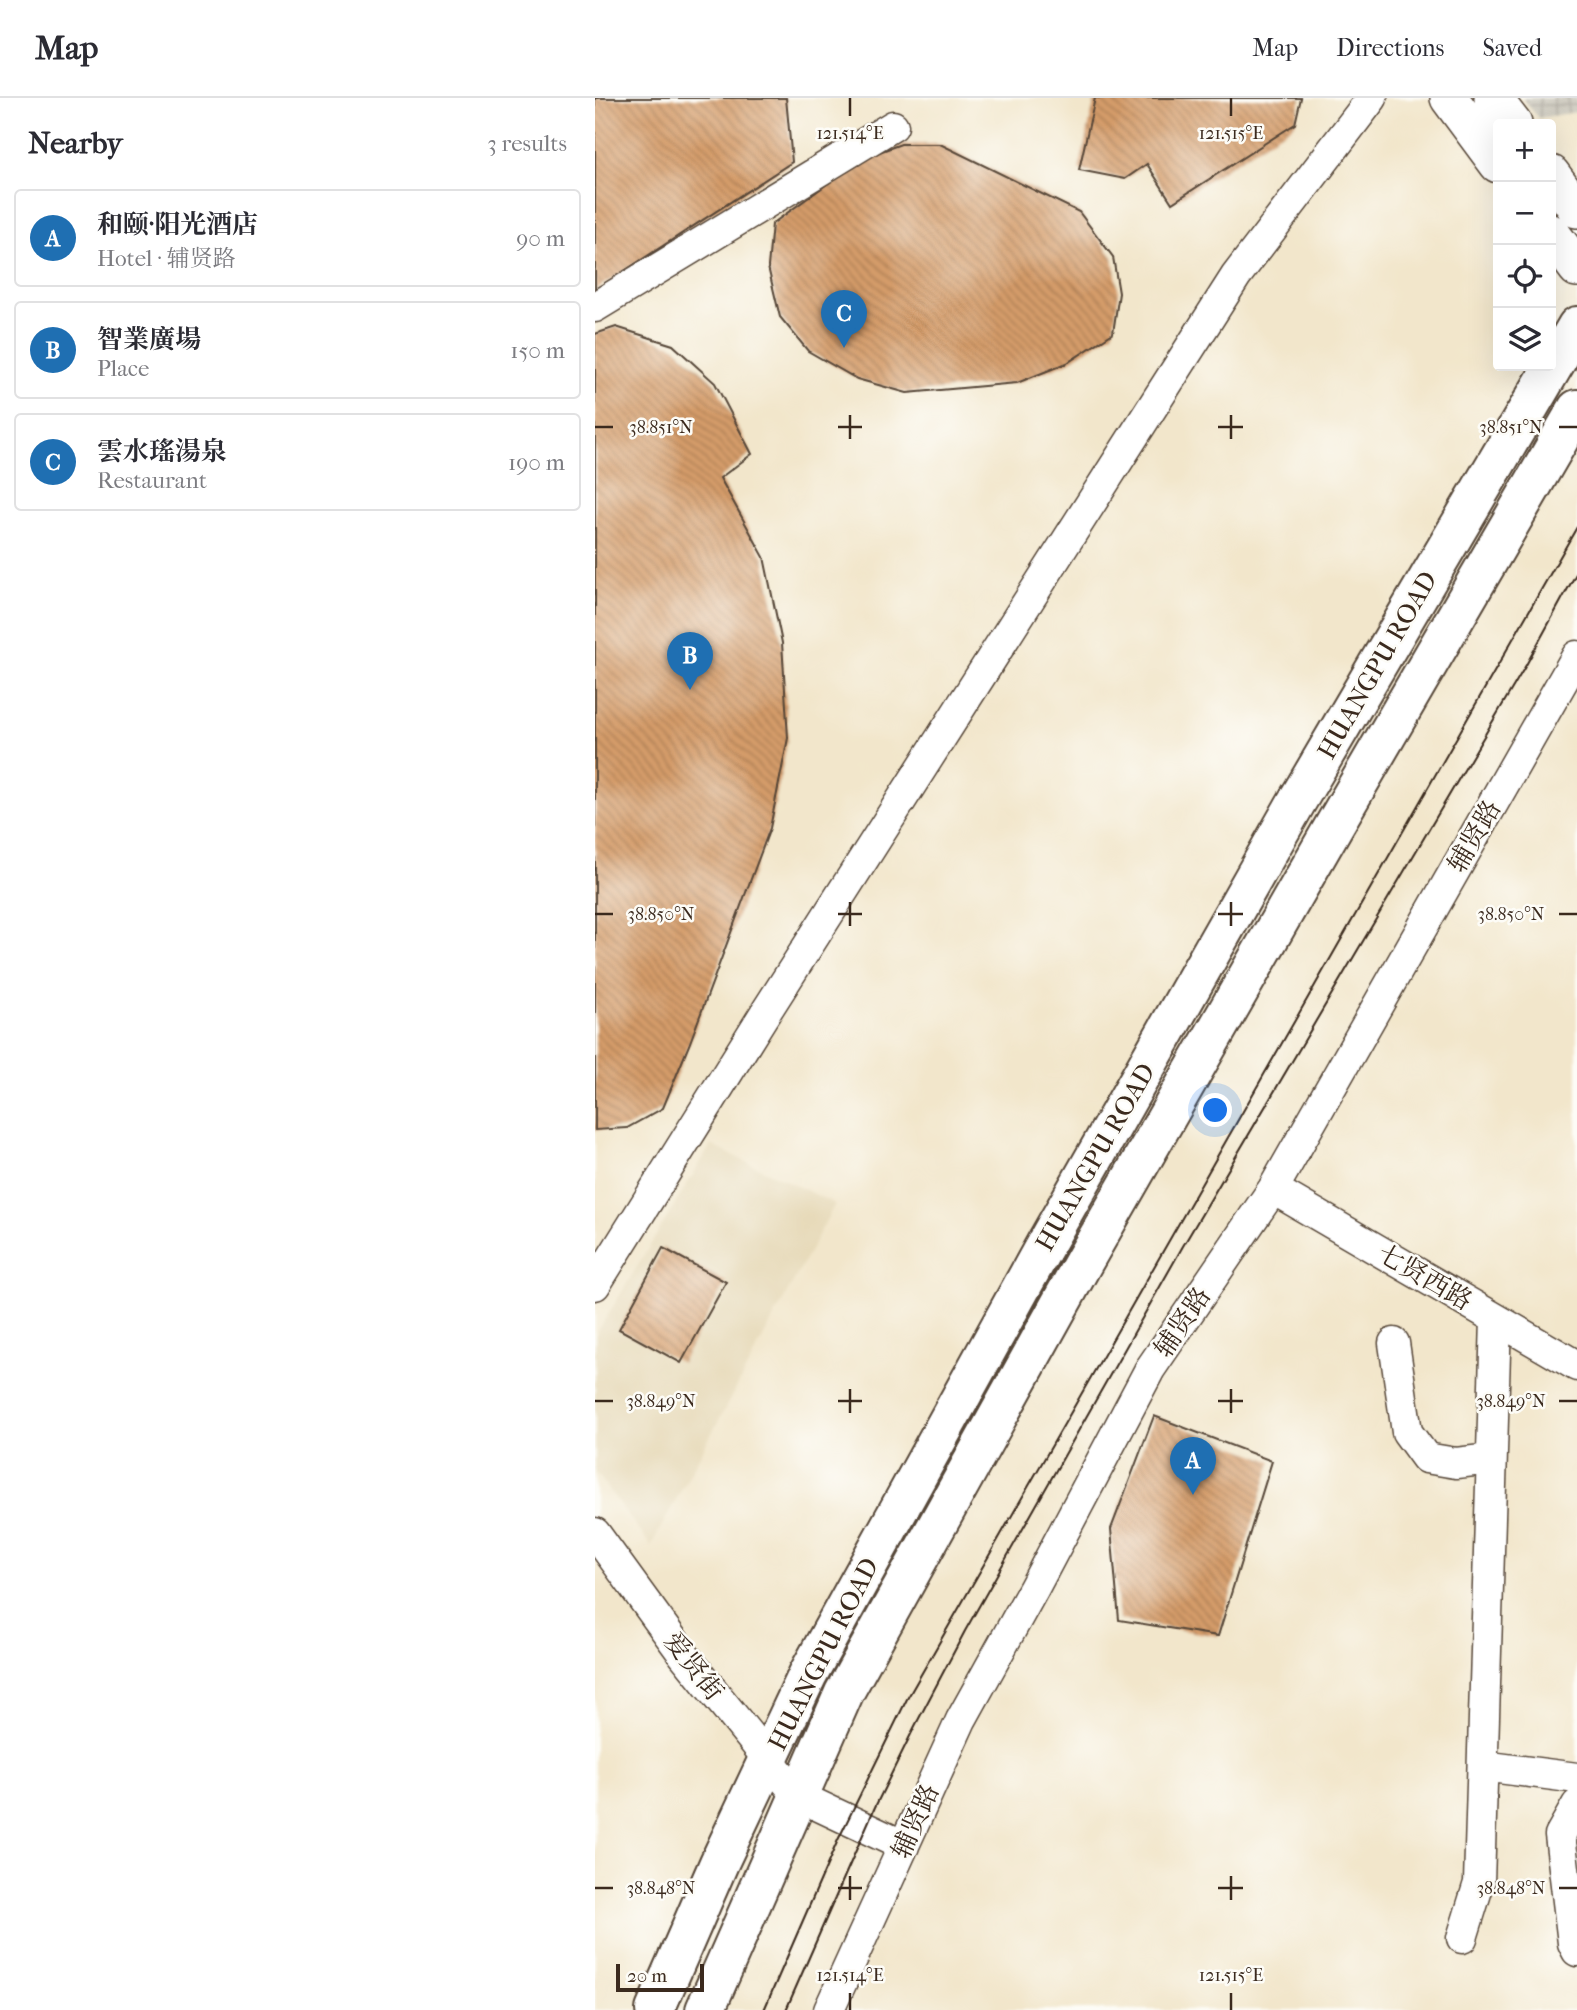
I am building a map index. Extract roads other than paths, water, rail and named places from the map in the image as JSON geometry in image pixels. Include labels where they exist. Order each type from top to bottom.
[{"type":"highway","name":"HUANGPU ROAD","points":[[655,2010],[719,1863],[808,1674],[1045,1243],[1296,803],[1577,326]]},
{"type":"highway","name":"HUANGPU ROAD","points":[[705,2010],[844,1693],[1083,1263],[1577,409]]},
{"type":"main road","points":[[1449,98],[1493,157]]},
{"type":"main road","points":[[1493,98],[1509,119]]},
{"type":"main road","points":[[1556,181],[1577,209]]},
{"type":"main road","points":[[1556,240],[1577,268]]},
{"type":"street","points":[[596,1282],[1236,276],[1372,98]]},
{"type":"street","points":[[595,307],[893,126]]},
{"type":"street","name":"辅贤路","points":[[829,2010],[961,1720],[1150,1369],[1273,1189],[1577,656]]},
{"type":"street","name":"七贤西路","points":[[1273,1189],[1577,1366]]},
{"type":"street","points":[[1462,1938],[1479,1883],[1496,1319]]},
{"type":"street","points":[[1394,1343],[1407,1432],[1426,1458],[1456,1463],[1492,1459]]},
{"type":"street","name":"爱贤街","points":[[595,1533],[683,1654],[798,1796]]},
{"type":"street","points":[[1483,1766],[1577,1778]]},
{"type":"street","points":[[798,1796],[904,1846]]},
{"type":"street","points":[[1577,1805],[1560,1835],[1573,1944],[1577,1951]]},
{"type":"tram line","points":[[764,2010],[838,1840],[907,1699],[1577,527]]},
{"type":"tram line","points":[[786,2010],[875,1807],[965,1631],[1183,1246],[1526,665],[1577,572]]},
{"type":"place","name":"雲水瑤湯泉","points":[[844,348]]},
{"type":"place","name":"智業廣場","points":[[690,690]]},
{"type":"place","name":"和颐·阳光酒店","points":[[1193,1495]]}]
